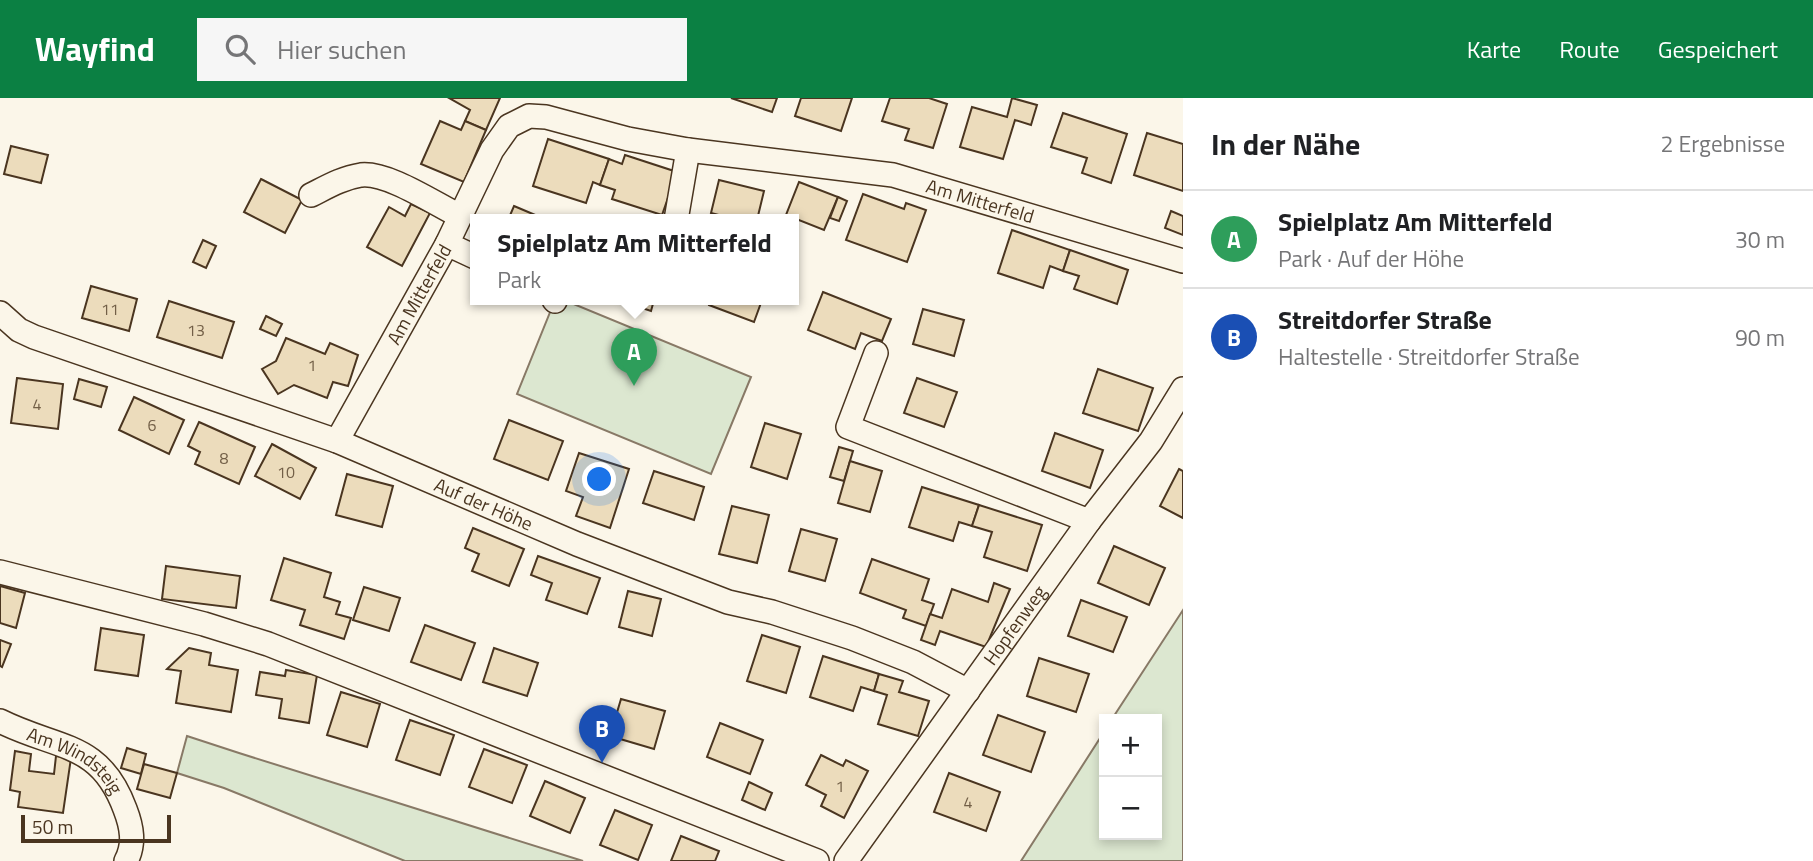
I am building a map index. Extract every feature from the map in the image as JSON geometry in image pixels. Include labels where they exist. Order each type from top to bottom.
[{"type":"street","name":"Am Mitterfeld","points":[[337,442],[447,244],[501,136],[530,107],[546,117],[628,139],[688,150],[893,174],[1183,261]]},
{"type":"street","points":[[677,214],[688,150]]},
{"type":"street","points":[[311,195],[339,181],[363,175],[398,185],[460,216]]},
{"type":"street","points":[[447,244],[470,255]]},
{"type":"street","name":"Auf der Höhe","points":[[0,313],[19,330],[34,337],[337,442],[691,589],[852,638],[913,662],[968,691]]},
{"type":"street","points":[[876,353],[848,427],[1089,521]]},
{"type":"street","name":"Hopfenweg","points":[[846,861],[1089,521],[1151,442],[1183,390]]},
{"type":"street","points":[[0,572],[204,624],[268,644],[817,861]]},
{"type":"street","name":"Am Windsteig","points":[[0,721],[98,762],[109,775],[128,815],[132,834],[132,859]]},
{"type":"green space","points":[[553,305],[576,305],[751,377],[711,474],[517,394]]},
{"type":"green space","points":[[1183,610],[1183,861],[1021,861],[1099,740],[1099,840],[1162,840],[1162,714],[1115,714]]},
{"type":"green space","points":[[187,736],[583,861],[405,861],[224,788],[177,773]]},
{"type":"building","points":[[449,98],[500,98],[486,130],[465,121],[470,110]]},
{"type":"building","points":[[731,98],[777,98],[772,112]]},
{"type":"building","points":[[801,98],[852,98],[841,131],[795,116]]},
{"type":"building","points":[[890,98],[929,98],[947,104],[933,148],[905,140],[909,129],[882,121]]},
{"type":"building","points":[[1012,98],[1037,105],[1031,125],[1015,120],[1003,159],[960,147],[972,107],[1007,117]]},
{"type":"building","points":[[1063,113],[1127,134],[1111,183],[1082,173],[1087,158],[1051,147]]},
{"type":"building","points":[[440,121],[461,130],[465,121],[486,130],[464,182],[421,164]]},
{"type":"building","points":[[1147,133],[1183,144],[1183,191],[1134,175]]},
{"type":"building","points":[[548,139],[609,159],[600,185],[593,182],[586,203],[533,186]]},
{"type":"building","points":[[11,146],[48,155],[41,183],[4,174]]},
{"type":"building","points":[[625,155],[677,172],[662,214],[612,199],[615,190],[600,185],[609,159],[622,164]]},
{"type":"building","points":[[261,179],[302,200],[285,233],[244,212]]},
{"type":"building","points":[[719,180],[764,191],[758,214],[711,213]]},
{"type":"building","points":[[799,182],[838,197],[824,230],[799,220],[799,214],[786,214]]},
{"type":"building","points":[[863,194],[904,209],[906,203],[926,210],[907,262],[846,240]]},
{"type":"building","points":[[838,197],[847,201],[839,221],[830,218]]},
{"type":"building","points":[[411,204],[430,213],[402,266],[367,247],[389,207],[405,216]]},
{"type":"building","points":[[514,206],[533,214],[511,214]]},
{"type":"building","points":[[1171,211],[1183,216],[1183,235],[1165,228]]},
{"type":"building","points":[[1012,230],[1070,250],[1063,271],[1050,266],[1043,288],[998,273]]},
{"type":"building","points":[[203,240],[216,246],[206,268],[193,262]]},
{"type":"building","points":[[1070,250],[1128,270],[1117,304],[1074,289],[1079,276],[1063,271]]},
{"type":"building","points":[[91,286],[137,299],[129,331],[82,318]]},
{"type":"building","points":[[823,292],[891,319],[882,341],[861,333],[855,349],[808,330]]},
{"type":"building","points":[[169,301],[234,322],[222,358],[157,337]]},
{"type":"building","points":[[633,305],[653,305],[651,311]]},
{"type":"building","points":[[709,305],[760,305],[754,322]]},
{"type":"building","points":[[923,309],[964,320],[954,356],[913,344]]},
{"type":"building","points":[[266,316],[282,324],[276,336],[260,329]]},
{"type":"building","points":[[286,338],[325,354],[330,343],[358,355],[348,386],[333,382],[327,398],[294,385],[278,394],[262,369],[276,361]]},
{"type":"building","points":[[1098,369],[1153,388],[1138,431],[1083,413]]},
{"type":"building","points":[[17,378],[63,384],[58,429],[11,423]]},
{"type":"building","points":[[917,378],[957,392],[944,427],[904,413]]},
{"type":"building","points":[[79,379],[107,387],[101,407],[74,399]]},
{"type":"building","points":[[134,397],[184,420],[169,454],[119,430]]},
{"type":"building","points":[[509,420],[563,441],[548,480],[494,459]]},
{"type":"building","points":[[199,422],[255,447],[239,484],[195,464],[200,452],[188,446]]},
{"type":"building","points":[[765,423],[801,434],[787,479],[751,467]]},
{"type":"building","points":[[1055,433],[1103,450],[1090,488],[1042,471]]},
{"type":"building","points":[[272,444],[316,468],[300,499],[255,476]]},
{"type":"building","points":[[839,447],[853,451],[844,481],[830,477]]},
{"type":"building","points":[[579,453],[629,469],[610,528],[576,516],[583,497],[566,491]]},
{"type":"building","points":[[850,461],[882,471],[870,512],[838,503]]},
{"type":"building","points":[[1179,469],[1183,471],[1183,518],[1160,506]]},
{"type":"building","points":[[654,471],[704,487],[694,520],[643,503]]},
{"type":"building","points":[[347,474],[393,486],[382,527],[336,515]]},
{"type":"building","points":[[922,487],[979,505],[972,526],[959,522],[953,541],[909,527]]},
{"type":"building","points":[[979,505],[1042,525],[1027,571],[984,557],[992,532],[972,526]]},
{"type":"building","points":[[732,506],[769,515],[757,563],[719,554]]},
{"type":"building","points":[[473,528],[524,549],[509,586],[472,571],[479,554],[465,548]]},
{"type":"building","points":[[801,529],[837,539],[825,581],[789,571]]},
{"type":"building","points":[[1114,546],[1165,568],[1149,605],[1098,583]]},
{"type":"building","points":[[538,556],[600,578],[587,614],[546,600],[552,583],[531,575]]},
{"type":"building","points":[[284,558],[331,573],[324,597],[340,602],[336,614],[351,618],[344,639],[300,625],[305,610],[271,600]]},
{"type":"building","points":[[872,559],[929,579],[922,600],[934,604],[926,626],[903,618],[906,610],[860,593]]},
{"type":"building","points":[[166,566],[240,576],[236,608],[162,599]]},
{"type":"building","points":[[994,583],[1010,589],[986,647],[940,631],[935,645],[921,640],[930,614],[942,618],[952,589],[988,602]]},
{"type":"building","points":[[0,586],[25,593],[16,628],[0,623]]},
{"type":"building","points":[[364,587],[400,598],[389,631],[353,620]]},
{"type":"building","points":[[628,591],[661,599],[652,636],[619,627]]},
{"type":"building","points":[[1081,600],[1127,617],[1113,652],[1068,636]]},
{"type":"building","points":[[425,625],[475,643],[461,680],[411,662]]},
{"type":"building","points":[[101,628],[144,635],[138,676],[95,670]]},
{"type":"building","points":[[762,635],[800,647],[786,693],[747,681]]},
{"type":"building","points":[[0,640],[11,644],[2,667],[0,666]]},
{"type":"building","points":[[189,648],[211,653],[209,665],[238,670],[231,712],[176,703],[181,671],[167,669]]},
{"type":"building","points":[[494,648],[538,663],[527,696],[483,682]]},
{"type":"building","points":[[823,656],[879,674],[874,691],[861,687],[853,711],[810,697]]},
{"type":"building","points":[[1039,658],[1089,674],[1076,712],[1027,696]]},
{"type":"building","points":[[286,670],[317,675],[309,723],[279,718],[282,699],[256,695],[260,672],[285,676]]},
{"type":"building","points":[[879,674],[903,681],[899,692],[929,701],[918,736],[878,724],[887,695],[874,691]]},
{"type":"building","points":[[341,692],[380,704],[367,747],[327,735]]},
{"type":"building","points":[[621,699],[665,711],[654,749],[610,736]]},
{"type":"building","points":[[998,715],[1045,732],[1031,772],[983,755]]},
{"type":"building","points":[[410,720],[454,735],[440,775],[396,760]]},
{"type":"building","points":[[720,723],[763,740],[750,774],[707,757]]},
{"type":"building","points":[[127,748],[146,754],[141,774],[121,768]]},
{"type":"building","points":[[484,749],[527,765],[512,803],[469,787]]},
{"type":"building","points":[[15,751],[31,754],[29,771],[54,774],[56,756],[71,758],[63,813],[18,807],[20,792],[10,790]]},
{"type":"building","points":[[821,755],[843,766],[846,760],[868,771],[844,818],[821,806],[826,795],[806,785]]},
{"type":"building","points":[[144,764],[177,773],[170,798],[137,789]]},
{"type":"building","points":[[949,773],[1000,792],[986,831],[934,812]]},
{"type":"building","points":[[545,781],[585,798],[570,833],[530,816]]},
{"type":"building","points":[[749,782],[772,793],[765,810],[742,800]]},
{"type":"building","points":[[615,810],[652,825],[638,860],[600,845]]},
{"type":"building","points":[[681,836],[719,851],[715,861],[671,861]]},
{"type":"place","name":"Spielplatz Am Mitterfeld","points":[[634,386]]},
{"type":"place","name":"Streitdorfer Straße","points":[[602,763]]}]
